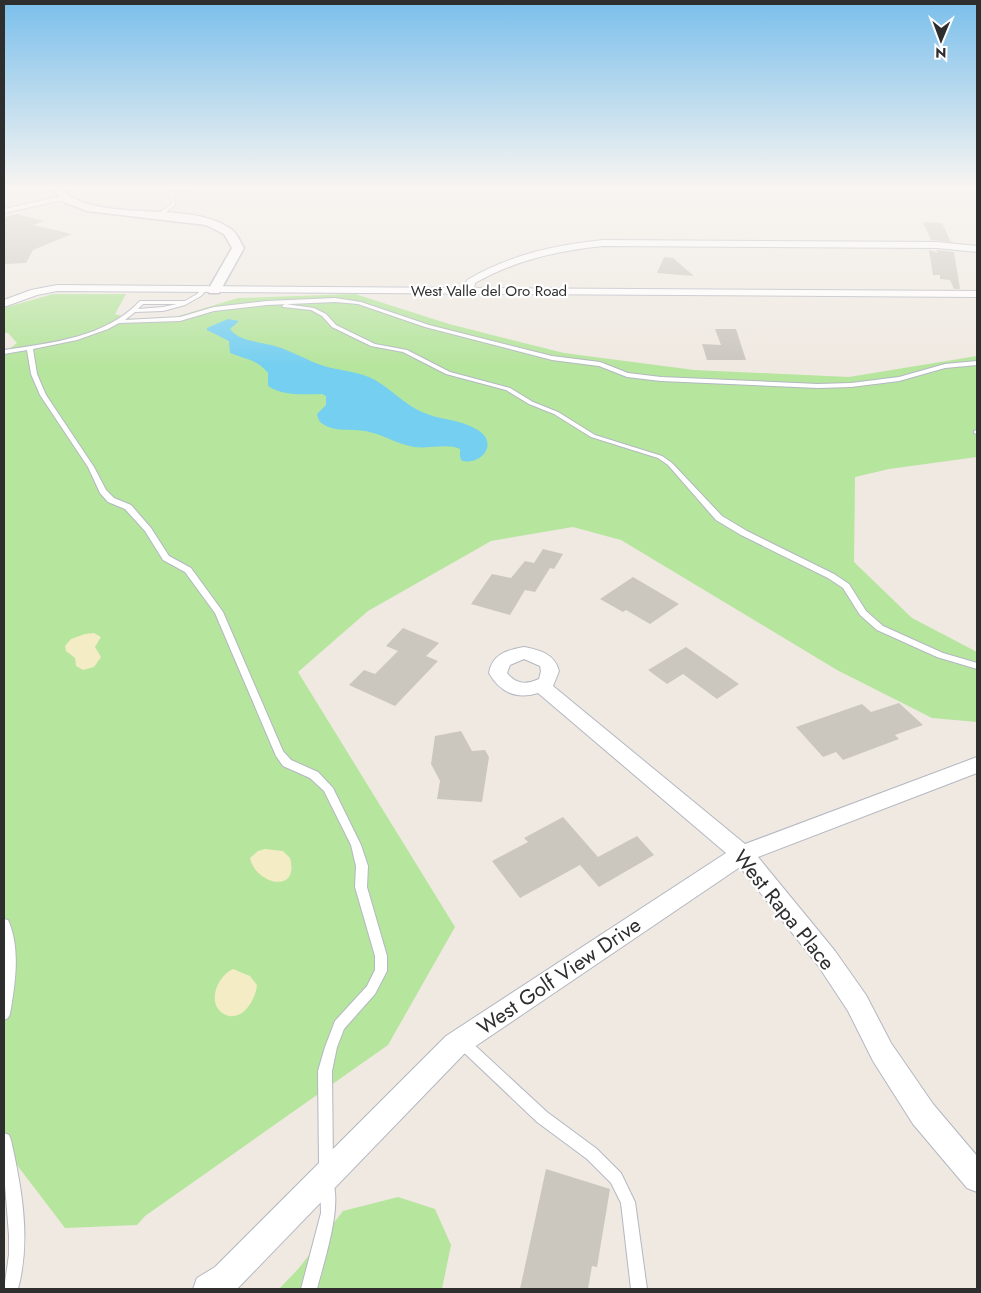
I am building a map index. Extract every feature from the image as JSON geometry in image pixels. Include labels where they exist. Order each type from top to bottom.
[{"type":"street","points":[[209,290],[237,252],[237,245]]},
{"type":"street","points":[[468,291],[470,282],[494,267],[516,258],[542,251],[591,245]]},
{"type":"street","points":[[940,245],[977,249]]},
{"type":"street","name":"West Valle del Oro Road","points":[[4,304],[35,292],[57,288],[977,294]]},
{"type":"street","name":"West Rapa Place","points":[[541,686],[742,854],[827,959],[857,1003],[882,1052],[923,1114],[977,1178]]},
{"type":"street","name":"West Golf View Drive","points":[[208,1289],[226,1278],[454,1045],[742,854],[977,765]]},
{"type":"lane","points":[[136,311],[161,311],[198,298],[209,290]]},
{"type":"lane","points":[[120,322],[180,319],[214,309],[267,302],[348,300],[427,326],[552,358],[600,364],[627,374],[661,379],[818,386],[851,385],[899,378],[945,366],[977,363]]},
{"type":"lane","points":[[4,352],[69,340],[120,322],[136,311],[142,302],[186,302]]},
{"type":"lane","points":[[267,302],[312,309],[324,315],[334,326],[365,342],[406,352],[448,374],[508,389],[530,403],[556,413],[593,436],[660,457],[670,464],[719,518],[744,533],[831,576],[846,586],[863,613],[880,628],[940,656],[977,666]]},
{"type":"lane","points":[[30,348],[34,374],[43,395],[91,467],[103,491],[111,500],[128,507],[148,530],[166,558],[188,570],[203,589],[219,612],[279,753],[287,763],[314,775],[325,784],[356,845],[362,866],[361,888],[378,941],[381,971],[372,990],[338,1025],[330,1047],[325,1071],[328,1213],[309,1289]]},
{"type":"lane","points":[[4,924],[9,949],[4,1014]]},
{"type":"lane","points":[[461,1041],[542,1117],[592,1154],[616,1178],[628,1202],[639,1289]]},
{"type":"lane","points":[[4,1140],[13,1180],[17,1261],[10,1289]]},
{"type":"green space","points":[[53,294],[126,294],[115,314],[132,319],[172,318],[238,298],[355,294],[449,324],[564,353],[694,370],[849,377],[977,356],[977,457],[889,469],[855,477],[854,562],[912,618],[977,652],[977,722],[932,718],[837,670],[621,540],[573,527],[491,541],[368,611],[298,672],[455,927],[388,1045],[145,1216],[137,1225],[65,1228],[4,1148],[4,353],[17,343],[8,333],[4,333],[4,308]]},
{"type":"green space","points":[[398,1197],[435,1209],[451,1245],[442,1289],[279,1289],[299,1268],[343,1211]]},
{"type":"sand","points":[[94,633],[101,637],[95,647],[101,657],[94,667],[83,670],[76,666],[75,658],[66,651],[65,646],[71,639]]},
{"type":"sand","points":[[265,849],[283,851],[290,858],[291,870],[289,877],[283,881],[276,882],[267,879],[254,867],[250,858],[258,851]]},
{"type":"sand","points":[[233,969],[250,976],[257,985],[251,1003],[247,1009],[237,1016],[224,1014],[216,1004],[215,997],[218,984]]},
{"type":"water","points":[[228,319],[239,321],[230,329],[239,337],[273,345],[324,366],[369,377],[422,412],[463,423],[476,429],[487,440],[486,451],[477,459],[462,461],[460,449],[455,447],[414,447],[371,432],[327,427],[321,422],[317,414],[326,405],[326,396],[322,394],[288,393],[274,390],[268,386],[268,373],[263,368],[255,362],[230,353],[229,341],[207,330],[207,328]]},
{"type":"building","points":[[4,245],[44,245],[33,250],[26,263],[4,264]]},
{"type":"building","points":[[929,250],[938,253],[936,250],[954,252],[960,289],[954,289],[950,280],[940,279],[940,275],[933,275]]},
{"type":"building","points":[[664,257],[673,258],[694,276],[657,273]]},
{"type":"building","points":[[715,329],[736,329],[746,360],[707,360],[702,344],[721,345]]},
{"type":"building","points":[[543,549],[563,554],[554,569],[550,568],[535,592],[525,590],[510,615],[471,604],[492,574],[511,578],[525,561],[534,563]]},
{"type":"building","points":[[633,577],[679,604],[650,624],[626,610],[623,612],[600,599]]},
{"type":"building","points":[[403,628],[439,643],[426,656],[438,661],[395,706],[349,685],[364,670],[375,674],[398,651],[386,646]]},
{"type":"building","points":[[686,647],[739,684],[717,699],[683,674],[667,684],[648,670]]},
{"type":"building","points":[[899,703],[923,725],[895,735],[899,739],[843,760],[836,752],[823,757],[796,727],[862,704],[871,712]]},
{"type":"building","points":[[461,731],[472,751],[485,750],[489,757],[482,802],[437,799],[440,781],[431,764],[435,736]]},
{"type":"building","points":[[563,817],[598,857],[637,836],[654,855],[599,887],[580,865],[520,898],[492,861],[528,842],[524,838]]},
{"type":"building","points":[[546,1169],[610,1189],[597,1267],[592,1266],[588,1289],[520,1289]]}]
